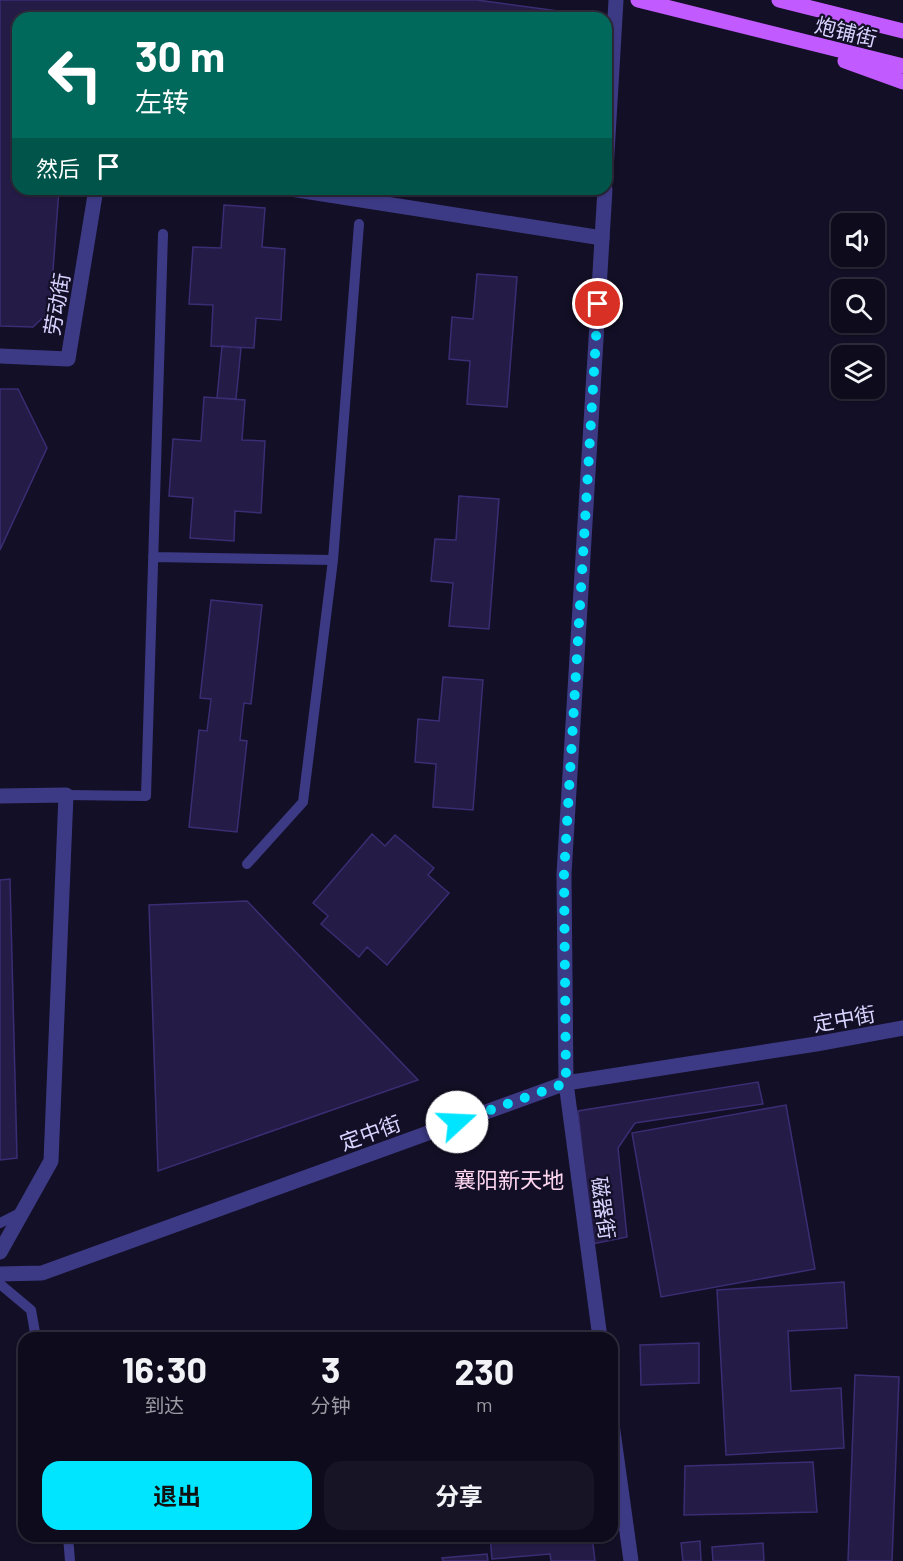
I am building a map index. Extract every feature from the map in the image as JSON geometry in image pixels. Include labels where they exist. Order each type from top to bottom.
[{"type":"main road","name":"炮铺街","points":[[638,0],[757,30],[902,76]]},
{"type":"main road","points":[[779,0],[903,31]]},
{"type":"street","points":[[612,68],[616,0]]},
{"type":"street","name":"劳动街","points":[[0,356],[68,359],[95,195]]},
{"type":"street","points":[[329,195],[602,238]]},
{"type":"street","name":"磁器街","points":[[599,1332],[566,1083],[564,874],[605,195]]},
{"type":"street","points":[[0,796],[66,795],[51,1161],[0,1252]]},
{"type":"street","name":"定中街","points":[[0,1274],[42,1273],[566,1083],[903,1028]]},
{"type":"street","points":[[618,1467],[631,1561]]},
{"type":"lane","points":[[247,864],[303,802],[333,560],[359,224]]},
{"type":"lane","points":[[66,795],[146,796],[163,234]]},
{"type":"lane","points":[[153,557],[333,560]]},
{"type":"lane","points":[[0,1222],[20,1213]]},
{"type":"lane","points":[[0,1284],[31,1310],[35,1332]]},
{"type":"lane","points":[[68,1542],[70,1561]]},
{"type":"building","points":[[0,0],[477,0],[559,12],[12,12],[12,195],[59,195],[50,311],[33,327],[0,326]]},
{"type":"building","points":[[224,205],[265,208],[262,247],[285,249],[281,320],[256,318],[254,348],[211,346],[213,305],[189,304],[193,247],[221,248]]},
{"type":"building","points":[[477,274],[517,277],[507,407],[467,404],[470,361],[449,359],[452,317],[473,319]]},
{"type":"building","points":[[222,346],[241,348],[236,399],[217,398]]},
{"type":"building","points":[[0,389],[18,389],[47,448],[0,550]]},
{"type":"building","points":[[204,397],[245,400],[242,440],[265,441],[261,513],[235,511],[234,541],[190,538],[193,498],[169,496],[173,439],[201,441]]},
{"type":"building","points":[[459,496],[499,499],[489,629],[449,626],[453,583],[431,581],[435,539],[456,540]]},
{"type":"building","points":[[211,600],[262,605],[251,704],[244,703],[240,740],[247,741],[237,832],[189,827],[199,730],[207,731],[211,699],[200,698]]},
{"type":"building","points":[[443,677],[483,680],[473,810],[433,807],[436,764],[415,762],[418,719],[439,721]]},
{"type":"building","points":[[372,834],[385,846],[395,835],[434,868],[428,875],[449,893],[387,965],[367,947],[359,957],[321,924],[328,916],[313,903]]},
{"type":"building","points":[[10,879],[17,1158],[0,1160],[0,880]]},
{"type":"building","points":[[247,901],[418,1080],[158,1171],[149,905]]},
{"type":"building","points":[[758,1082],[763,1104],[635,1123],[618,1148],[627,1237],[592,1244],[578,1111]]},
{"type":"building","points":[[786,1105],[815,1269],[661,1297],[632,1133]]},
{"type":"building","points":[[844,1282],[847,1328],[788,1331],[791,1391],[841,1388],[844,1448],[726,1455],[717,1290]]},
{"type":"building","points":[[699,1343],[699,1383],[641,1385],[640,1345]]},
{"type":"building","points":[[855,1375],[899,1377],[892,1561],[848,1561]]},
{"type":"building","points":[[813,1462],[817,1512],[684,1515],[685,1466]]},
{"type":"building","points":[[700,1541],[701,1561],[683,1561],[681,1543]]},
{"type":"building","points":[[491,1542],[593,1542],[595,1561],[551,1561],[550,1554],[492,1559]]},
{"type":"building","points":[[763,1543],[764,1561],[713,1561],[712,1547]]},
{"type":"building","points":[[487,1554],[488,1561],[443,1561],[442,1558]]},
{"type":"district","name":"襄阳新天地","points":[[509,1179]]},
{"type":"route","points":[[457,1122],[566,1083],[564,874],[598,304]]}]
